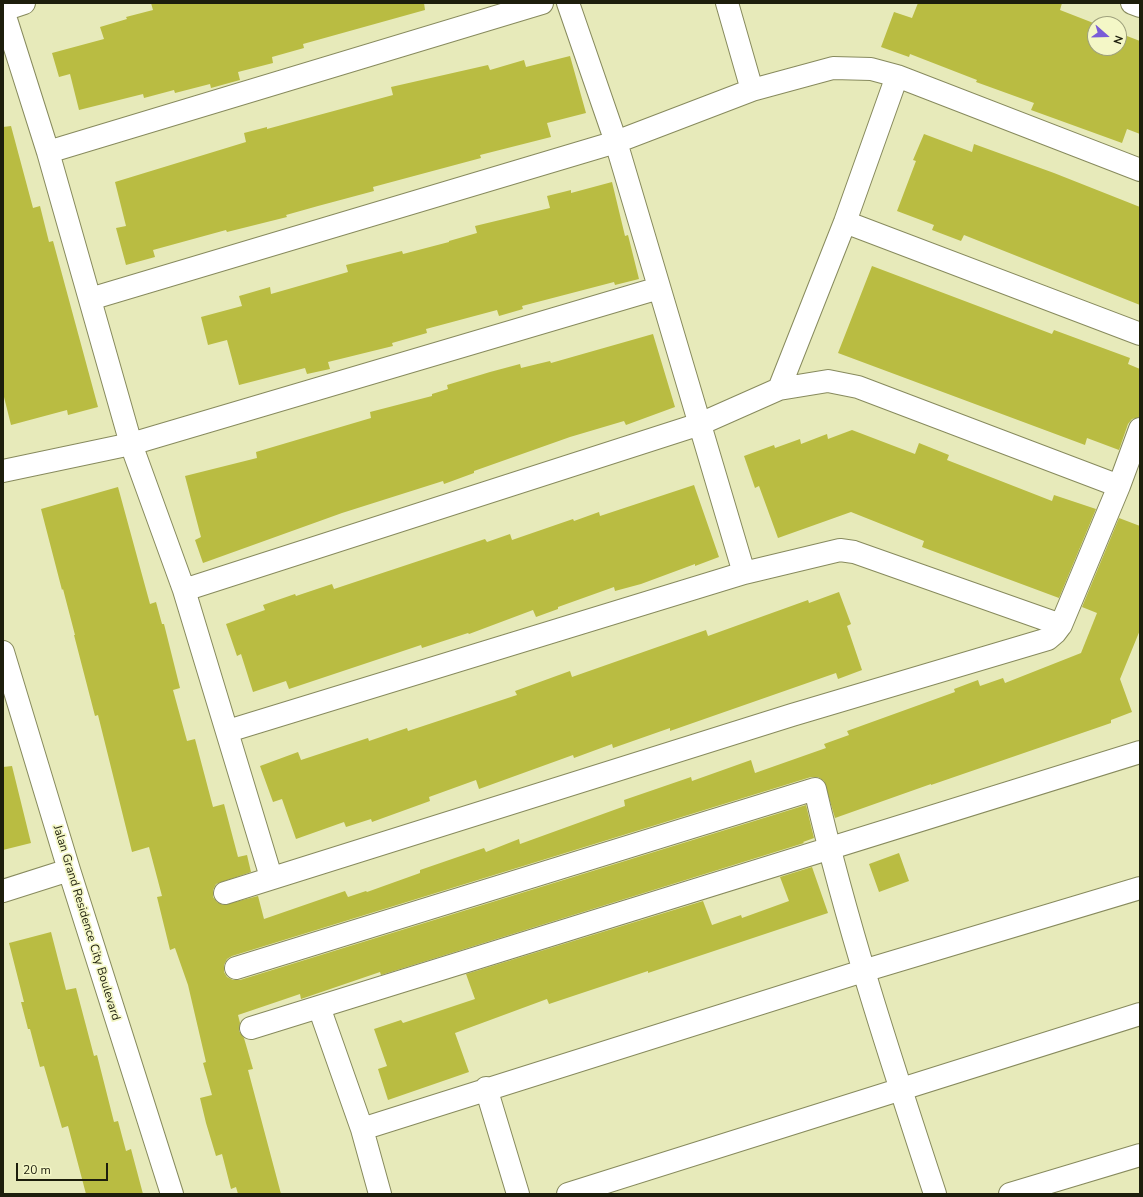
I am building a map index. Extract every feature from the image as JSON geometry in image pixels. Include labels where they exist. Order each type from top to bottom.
[{"type":"street","points":[[24,3],[3,10],[48,152],[131,444],[184,590],[228,731],[271,877]]},
{"type":"street","points":[[48,152],[542,3]]},
{"type":"street","points":[[568,3],[616,142],[744,573]]},
{"type":"street","points":[[727,3],[752,90]]},
{"type":"street","points":[[1132,3],[1140,6]]},
{"type":"street","points":[[90,299],[616,142],[752,90],[833,68],[872,69],[897,76],[1140,170]]},
{"type":"street","points":[[779,389],[845,222],[897,76]]},
{"type":"street","points":[[845,222],[1140,334]]},
{"type":"street","points":[[3,471],[131,444],[660,288]]},
{"type":"street","points":[[184,590],[700,424],[779,389],[828,381],[858,387],[1119,486]]},
{"type":"street","points":[[225,893],[271,877],[792,715],[1048,639],[1061,625],[1119,486],[1140,429]]},
{"type":"street","points":[[228,731],[744,573],[840,550],[854,552],[1061,625]]},
{"type":"street","name":"Jalan Grand Residence City Boulevard","points":[[3,652],[69,870],[172,1194]]},
{"type":"street","points":[[251,1028],[828,847],[1140,752]]},
{"type":"street","points":[[236,968],[815,789],[828,847],[863,971],[935,1194]]},
{"type":"street","points":[[3,891],[69,870]]},
{"type":"street","points":[[362,1129],[486,1088],[863,971],[1140,888]]},
{"type":"street","points":[[319,1007],[362,1129],[380,1194]]},
{"type":"street","points":[[568,1194],[1140,1014]]},
{"type":"street","points":[[486,1088],[518,1194]]},
{"type":"street","points":[[1010,1194],[1140,1155]]},
{"type":"building","points":[[151,3],[424,3],[425,10],[303,44],[304,48],[272,57],[273,63],[238,72],[240,80],[211,88],[210,84],[175,93],[174,90],[144,98],[143,94],[79,110],[70,74],[59,77],[52,53],[104,39],[100,27],[127,19],[126,17],[153,10]]},
{"type":"building","points":[[918,3],[1062,3],[1060,10],[1087,20],[1087,56],[1127,56],[1127,36],[1140,41],[1140,134],[1127,129],[1122,143],[1031,110],[1034,103],[976,82],[977,80],[910,54],[909,57],[881,47],[894,12],[912,18]]},
{"type":"building","points":[[570,56],[586,113],[547,123],[551,137],[480,155],[481,158],[373,187],[374,191],[286,215],[287,217],[227,232],[226,230],[153,250],[155,257],[126,265],[116,228],[126,226],[115,182],[246,142],[244,133],[267,127],[267,129],[393,95],[391,87],[488,65],[490,70],[524,60],[526,67]]},
{"type":"building","points":[[11,126],[33,208],[40,206],[49,242],[53,241],[98,407],[68,415],[67,410],[11,425],[3,393],[3,127]]},
{"type":"building","points":[[924,134],[972,152],[974,144],[1054,173],[1140,207],[1140,305],[964,235],[961,241],[932,230],[934,225],[897,211],[916,161],[913,160]]},
{"type":"building","points":[[612,182],[625,236],[628,235],[639,279],[615,285],[614,282],[522,306],[523,309],[499,316],[497,310],[426,329],[427,333],[392,343],[393,346],[328,362],[330,369],[307,374],[305,368],[239,385],[227,340],[208,345],[201,317],[242,306],[239,296],[270,287],[271,294],[348,272],[346,265],[402,251],[403,254],[449,242],[477,233],[475,226],[550,208],[547,196],[571,190],[571,193]]},
{"type":"building","points":[[872,266],[1052,334],[1054,330],[1130,358],[1128,364],[1140,369],[1140,417],[1132,419],[1128,424],[1119,450],[1087,438],[1085,445],[838,353]]},
{"type":"building","points":[[653,334],[675,407],[626,425],[624,421],[570,437],[474,471],[474,473],[444,484],[443,481],[342,513],[203,563],[195,540],[201,537],[185,476],[257,458],[256,452],[371,418],[370,412],[432,396],[432,394],[448,389],[447,385],[520,364],[521,368],[550,361],[551,363]]},
{"type":"building","points":[[852,430],[915,454],[919,443],[949,455],[947,460],[1052,501],[1054,495],[1096,509],[1059,598],[922,547],[924,541],[851,512],[778,538],[759,486],[755,488],[744,456],[774,445],[775,448],[800,439],[801,444],[827,434],[828,439]]},
{"type":"building","points":[[694,485],[719,557],[695,566],[695,564],[641,584],[615,591],[614,587],[558,607],[558,609],[536,617],[533,610],[469,634],[468,633],[422,648],[421,645],[289,689],[286,681],[253,692],[241,654],[237,656],[226,624],[265,610],[263,605],[295,594],[296,596],[332,584],[334,589],[485,539],[487,542],[510,534],[512,540],[573,519],[574,521],[599,512],[600,516]]},
{"type":"building","points":[[118,487],[150,604],[156,602],[162,624],[164,624],[180,688],[173,690],[187,741],[195,739],[213,807],[224,804],[238,857],[247,855],[251,872],[216,884],[213,890],[213,897],[217,902],[223,905],[258,896],[264,919],[345,891],[348,897],[366,891],[367,892],[420,873],[420,870],[484,848],[486,852],[519,839],[520,844],[625,806],[624,800],[691,777],[692,781],[751,760],[755,773],[826,748],[824,744],[849,735],[847,731],[955,692],[954,689],[978,680],[980,686],[1003,678],[1005,683],[1081,653],[1097,613],[1082,607],[1119,518],[1140,526],[1140,630],[1120,679],[1132,712],[1111,720],[1111,723],[835,818],[824,781],[818,777],[811,777],[232,956],[227,959],[224,965],[224,972],[227,977],[233,980],[240,980],[806,805],[814,838],[803,842],[804,843],[381,975],[380,972],[301,999],[300,994],[238,1015],[240,1023],[239,1031],[244,1038],[253,1069],[248,1070],[281,1194],[238,1194],[236,1187],[231,1189],[222,1154],[216,1156],[206,1123],[200,1098],[212,1095],[203,1063],[206,1062],[188,985],[175,948],[170,950],[157,897],[162,896],[149,847],[132,852],[98,715],[95,716],[41,509]]},
{"type":"building","points":[[839,592],[851,624],[847,626],[862,670],[838,679],[836,673],[670,731],[670,728],[613,748],[612,744],[574,758],[573,755],[479,789],[476,780],[429,797],[430,801],[372,822],[371,819],[346,827],[344,822],[296,839],[282,799],[273,802],[260,766],[298,752],[301,760],[368,738],[369,741],[407,728],[408,731],[517,695],[515,691],[570,671],[572,677],[706,630],[708,636],[808,600],[809,603]]},
{"type":"building","points":[[12,766],[31,843],[3,850],[3,767]]},
{"type":"building","points":[[899,853],[909,881],[879,892],[869,864]]},
{"type":"building","points":[[812,867],[828,913],[648,973],[648,971],[549,1004],[547,999],[455,1033],[469,1072],[388,1100],[378,1069],[387,1066],[374,1029],[401,1020],[403,1023],[475,999],[466,974],[703,901],[712,925],[741,915],[742,918],[789,901],[780,877]]},
{"type":"building","points":[[51,932],[66,990],[76,988],[94,1056],[97,1055],[114,1122],[118,1121],[126,1151],[131,1149],[143,1194],[86,1194],[68,1126],[62,1128],[44,1066],[40,1067],[21,1002],[24,1002],[9,943]]}]
